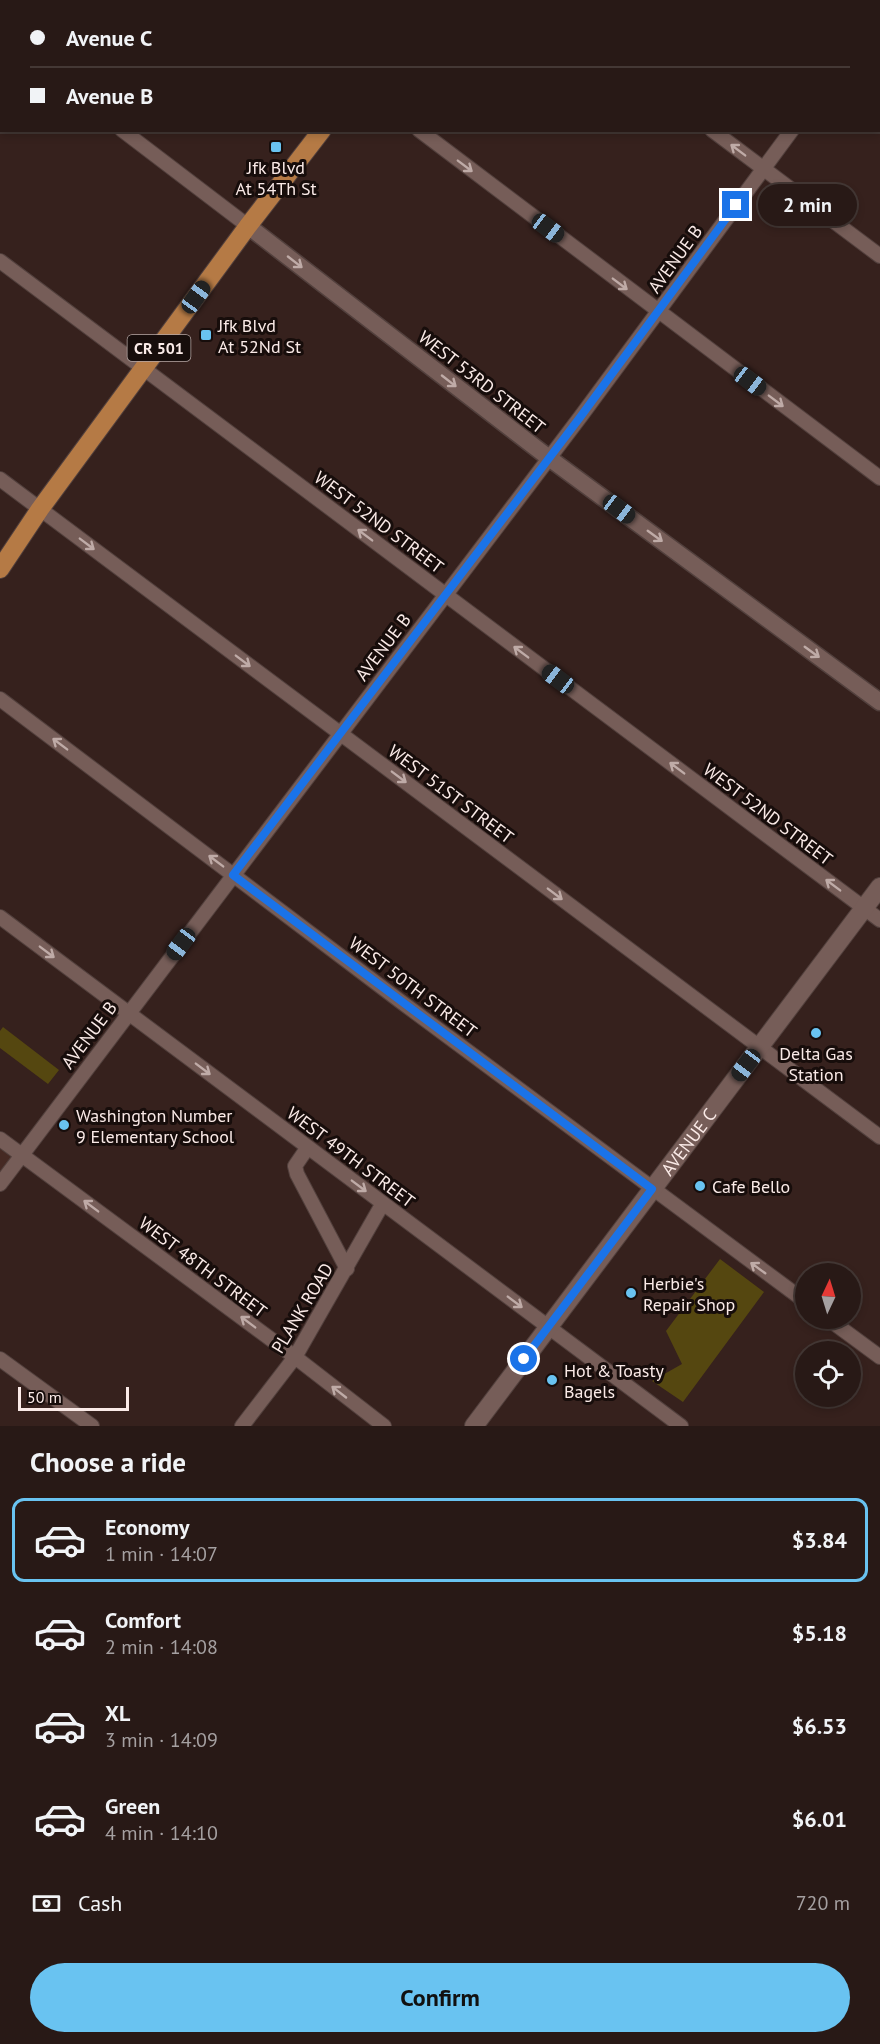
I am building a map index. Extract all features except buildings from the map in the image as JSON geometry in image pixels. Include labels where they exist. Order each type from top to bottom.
[{"type":"main road","name":"CR 501","points":[[0,569],[40,509],[248,226],[320,132]]},
{"type":"main road","name":"AVENUE C","points":[[474,1426],[880,887]]},
{"type":"street","name":"WEST 53RD STREET","points":[[125,132],[549,458],[880,702]]},
{"type":"street","points":[[421,132],[880,478]]},
{"type":"street","points":[[715,132],[880,256]]},
{"type":"street","name":"AVENUE B","points":[[0,1184],[549,458],[791,132]]},
{"type":"street","name":"WEST 52ND STREET","points":[[0,261],[880,920]]},
{"type":"street","name":"WEST 51ST STREET","points":[[0,479],[880,1137]]},
{"type":"street","name":"WEST 50TH STREET","points":[[0,699],[795,1294]]},
{"type":"street","name":"WEST 49TH STREET","points":[[0,917],[681,1426]]},
{"type":"street","name":"WEST 48TH STREET","points":[[0,1138],[384,1426]]},
{"type":"street","points":[[308,1147],[296,1166],[297,1174],[347,1269]]},
{"type":"street","name":"PLANK ROAD","points":[[242,1426],[295,1357],[383,1203]]},
{"type":"street","points":[[842,1329],[880,1357]]},
{"type":"street","points":[[0,1359],[92,1426]]},
{"type":"shaded area","points":[[3,1027],[59,1070],[48,1084],[0,1048],[0,1031]]},
{"type":"shaded area","points":[[0,1139],[22,1154],[0,1184]]},
{"type":"shaded area","points":[[720,1259],[764,1292],[683,1402],[652,1381],[682,1364],[666,1331]]},
{"type":"place","name":"Jfk Blvd At 54Th St","points":[[276,147]]},
{"type":"place","name":"Jfk Blvd At 52Nd St","points":[[206,335]]},
{"type":"place","name":"Delta Gas Station","points":[[816,1033]]},
{"type":"place","name":"Washington Number 9 Elementary School","points":[[64,1125]]},
{"type":"place","name":"Cafe Bello","points":[[700,1186]]},
{"type":"place","name":"Herbie's Repair Shop","points":[[631,1293]]},
{"type":"place","name":"Hot & Toasty Bagels","points":[[552,1380]]},
{"type":"route","points":[[524,1359],[652,1189],[233,875],[581,416],[736,205]]}]
